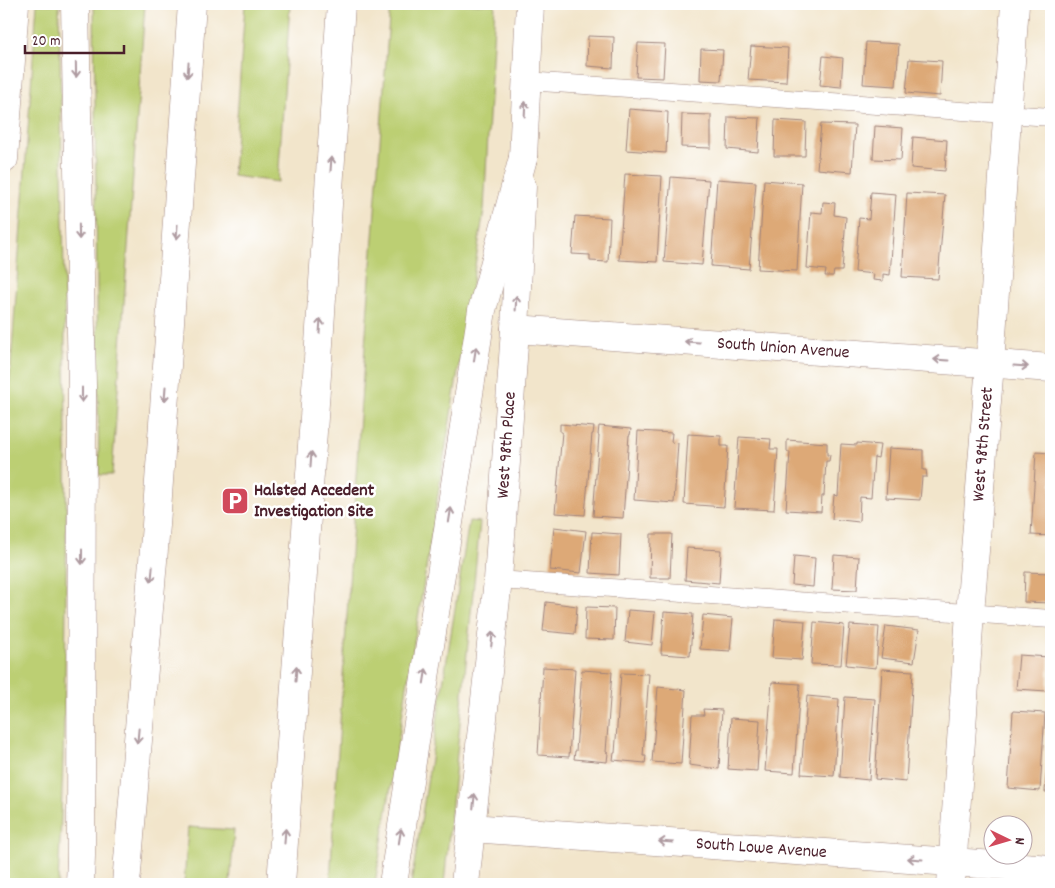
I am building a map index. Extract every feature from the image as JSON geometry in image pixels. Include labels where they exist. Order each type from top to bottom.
[{"type":"main road","points":[[4,158],[8,50],[15,4]]},
{"type":"main road","points":[[75,4],[82,386],[80,884]]},
{"type":"main road","points":[[126,884],[157,515],[192,4]]},
{"type":"main road","points":[[281,884],[341,4]]},
{"type":"main road","name":"West 98th Place","points":[[465,884],[498,580],[515,329],[530,4]]},
{"type":"main road","name":"West 98th Street","points":[[952,873],[990,364],[1014,4]]},
{"type":"main road","points":[[392,884],[482,310],[523,158]]},
{"type":"main road","name":"South Union Avenue","points":[[515,329],[1051,368]]},
{"type":"main road","name":"South Lowe Avenue","points":[[471,828],[952,873],[1051,869]]},
{"type":"lane","points":[[526,81],[1051,117]]},
{"type":"lane","points":[[498,580],[1051,619]]},
{"type":"green space","points":[[37,4],[59,4],[66,444],[63,774],[58,884],[4,884],[4,461]]},
{"type":"green space","points":[[94,4],[145,4],[112,475],[99,475]]},
{"type":"green space","points":[[245,4],[290,4],[278,182],[233,176]]},
{"type":"green space","points":[[390,4],[495,4],[484,210],[375,884],[330,884],[360,416]]},
{"type":"green space","points":[[469,521],[480,522],[444,884],[411,884]]},
{"type":"green space","points":[[188,827],[234,830],[230,884],[184,884]]},
{"type":"building","points":[[588,36],[614,37],[613,68],[587,66]]},
{"type":"building","points":[[866,42],[899,44],[896,86],[863,84]]},
{"type":"building","points":[[638,43],[665,44],[663,78],[636,77]]},
{"type":"building","points":[[751,46],[788,48],[786,82],[748,80]]},
{"type":"building","points":[[701,49],[723,50],[721,81],[700,80]]},
{"type":"building","points":[[823,56],[843,58],[841,87],[820,85]]},
{"type":"building","points":[[909,59],[942,61],[940,96],[906,93]]},
{"type":"building","points":[[629,109],[668,112],[666,153],[626,150]]},
{"type":"building","points":[[682,114],[711,115],[711,148],[681,147]]},
{"type":"building","points":[[728,117],[760,118],[758,152],[727,149]]},
{"type":"building","points":[[775,120],[806,122],[805,156],[774,156]]},
{"type":"building","points":[[821,124],[855,125],[852,172],[817,169]]},
{"type":"building","points":[[875,126],[903,128],[901,160],[873,159]]},
{"type":"building","points":[[913,137],[947,140],[945,171],[911,168]]},
{"type":"building","points":[[625,174],[662,176],[657,262],[619,260]]},
{"type":"building","points":[[671,177],[709,180],[702,265],[664,262]]},
{"type":"building","points":[[717,179],[756,182],[749,269],[711,266]]},
{"type":"building","points":[[764,180],[802,183],[797,271],[758,269]]},
{"type":"building","points":[[871,192],[896,194],[890,275],[883,274],[883,281],[873,280],[874,274],[855,272],[859,218],[869,219]]},
{"type":"building","points":[[907,193],[945,195],[938,279],[902,277]]},
{"type":"building","points":[[823,202],[835,203],[834,215],[846,217],[842,271],[834,271],[833,276],[825,276],[826,270],[807,268],[811,212],[822,213]]},
{"type":"building","points":[[575,216],[610,218],[608,262],[590,261],[590,255],[572,254]]},
{"type":"building","points":[[560,424],[594,427],[585,515],[555,513],[562,432],[560,432]]},
{"type":"building","points":[[599,426],[631,429],[623,518],[593,516]]},
{"type":"building","points":[[638,431],[672,433],[671,442],[678,443],[674,503],[634,500]]},
{"type":"building","points":[[688,434],[721,436],[721,446],[728,446],[724,507],[684,504]]},
{"type":"building","points":[[739,437],[771,439],[770,449],[778,449],[774,510],[734,508]]},
{"type":"building","points":[[787,440],[827,443],[827,455],[830,455],[829,461],[826,461],[821,512],[786,510],[790,452],[787,452]]},
{"type":"building","points":[[857,443],[880,445],[878,458],[874,457],[871,498],[860,497],[859,522],[832,519],[834,495],[838,496],[841,444],[857,445]]},
{"type":"building","points":[[889,448],[923,450],[923,470],[926,470],[927,477],[922,477],[920,500],[886,498]]},
{"type":"building","points":[[1036,452],[1051,453],[1051,536],[1031,535]]},
{"type":"building","points":[[554,527],[586,531],[581,573],[550,570]]},
{"type":"building","points":[[592,532],[621,534],[619,575],[590,573]]},
{"type":"building","points":[[651,534],[672,534],[670,578],[650,578]]},
{"type":"building","points":[[687,548],[721,550],[719,583],[685,580]]},
{"type":"building","points":[[834,555],[859,557],[857,590],[832,589]]},
{"type":"building","points":[[794,556],[815,558],[813,587],[792,585]]},
{"type":"building","points":[[1025,572],[1051,573],[1051,603],[1024,602]]},
{"type":"building","points":[[546,602],[577,606],[575,634],[543,631]]},
{"type":"building","points":[[586,607],[615,608],[614,640],[585,639]]},
{"type":"building","points":[[628,610],[655,612],[652,645],[625,642]]},
{"type":"building","points":[[664,612],[693,614],[690,656],[661,654]]},
{"type":"building","points":[[703,615],[733,618],[730,651],[700,649]]},
{"type":"building","points":[[775,619],[805,621],[802,660],[772,658]]},
{"type":"building","points":[[814,622],[844,625],[841,665],[811,664]]},
{"type":"building","points":[[850,625],[879,627],[876,668],[846,665]]},
{"type":"building","points":[[886,626],[919,630],[914,662],[881,658]]},
{"type":"building","points":[[1019,655],[1049,657],[1047,691],[1016,689]]},
{"type":"building","points":[[543,667],[575,669],[569,757],[538,755]]},
{"type":"building","points":[[882,669],[913,671],[906,782],[875,779]]},
{"type":"building","points":[[582,670],[612,672],[606,752],[608,753],[607,762],[574,759]]},
{"type":"building","points":[[621,673],[649,674],[643,756],[646,756],[645,763],[613,760]]},
{"type":"building","points":[[772,682],[800,684],[794,773],[765,771]]},
{"type":"building","points":[[658,687],[686,690],[681,764],[652,762]]},
{"type":"building","points":[[807,696],[839,699],[834,776],[801,774]]},
{"type":"building","points":[[845,697],[875,699],[869,780],[840,777]]},
{"type":"building","points":[[703,709],[722,710],[719,769],[689,765],[692,715],[704,715]]},
{"type":"building","points":[[1013,711],[1045,713],[1040,791],[1008,788]]},
{"type":"building","points":[[731,718],[760,720],[757,771],[728,769]]},
{"type":"building","points":[[1050,719],[1051,792],[1045,792]]},
{"type":"place","name":"Halsted Accedent Investigation Site","points":[[235,501]]}]
